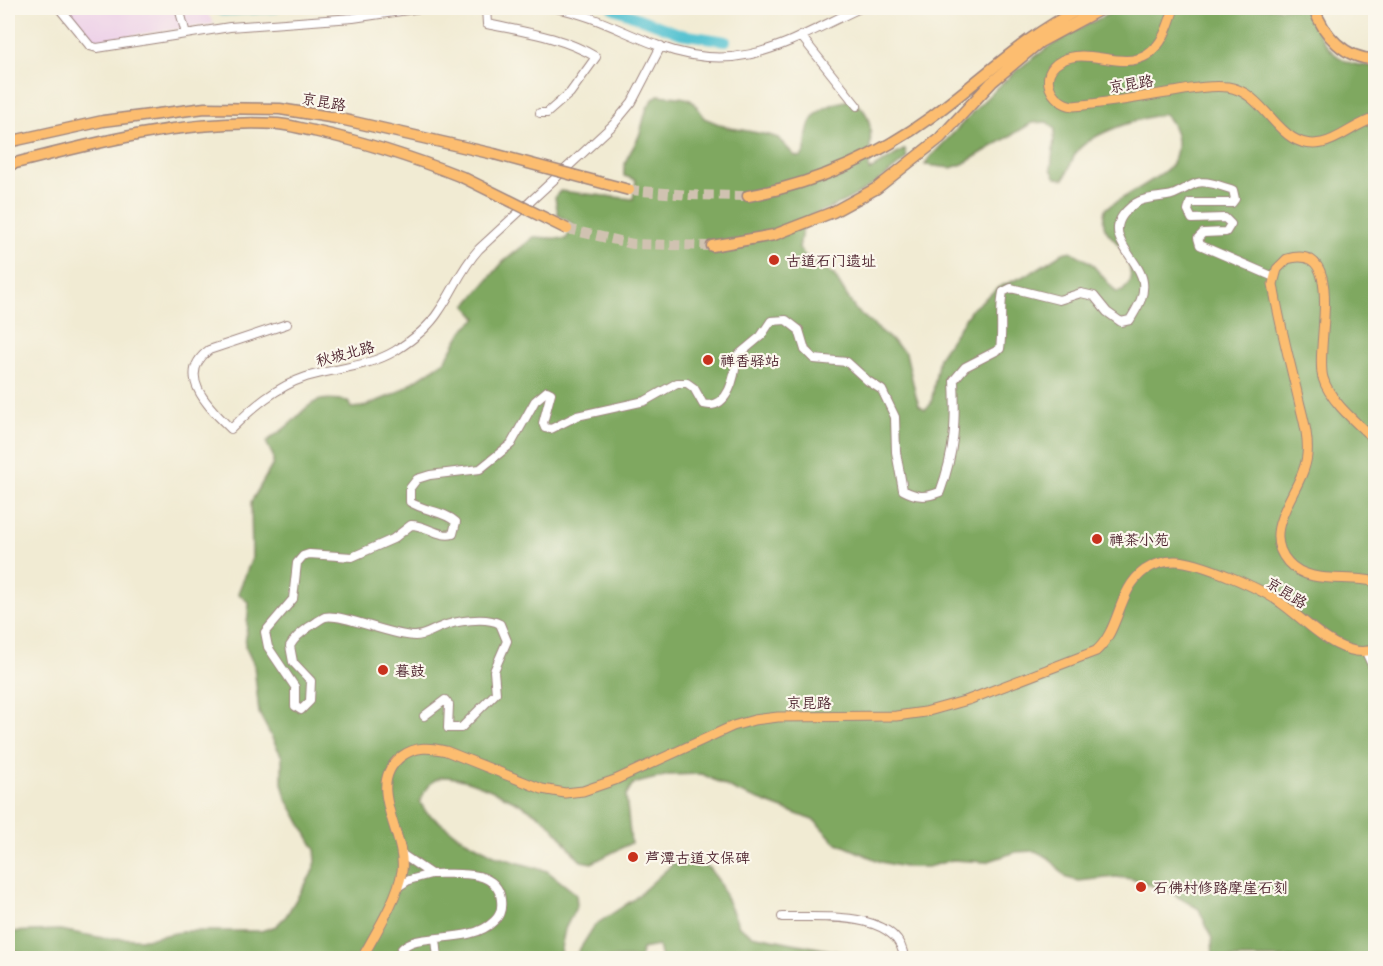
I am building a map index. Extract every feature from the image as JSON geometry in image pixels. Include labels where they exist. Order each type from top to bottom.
[{"type":"highway","points":[[1062,18],[1071,8]]},
{"type":"highway","points":[[748,196],[831,173],[892,143],[932,116],[1028,38],[1082,8]]},
{"type":"highway","points":[[711,246],[774,235],[833,212],[876,188],[920,156],[992,82],[1040,42],[1103,8]]},
{"type":"highway","points":[[1314,8],[1325,31],[1338,44],[1358,56],[1376,59]]},
{"type":"highway","points":[[1319,8],[1324,21],[1340,40],[1358,51],[1376,54]]},
{"type":"highway","name":"京昆路","points":[[8,142],[103,121],[205,108],[280,109],[336,118],[494,154],[629,190]]},
{"type":"highway","name":"京昆路","points":[[8,165],[106,140],[206,125],[280,124],[397,153],[462,177],[567,229]]},
{"type":"main road","name":"京昆路","points":[[1174,8],[1163,38],[1149,54],[1127,61],[1077,57],[1058,62],[1051,70],[1048,80],[1055,99],[1062,105],[1073,106],[1204,87],[1231,88],[1254,98],[1292,138],[1313,144],[1331,141],[1360,123],[1376,118]]},
{"type":"main road","points":[[1274,277],[1282,264],[1294,257],[1308,258],[1319,266],[1324,281],[1320,362],[1323,380],[1335,398],[1376,441]]},
{"type":"main road","name":"京昆路","points":[[1274,277],[1275,299],[1307,446],[1303,473],[1279,524],[1278,533],[1282,553],[1297,570],[1309,574],[1376,582]]},
{"type":"main road","name":"京昆路","points":[[362,958],[398,887],[403,855],[385,788],[390,769],[409,751],[436,748],[553,792],[574,792],[615,780],[733,726],[754,720],[896,716],[939,710],[1096,651],[1111,633],[1132,583],[1143,572],[1161,562],[1187,562],[1254,589],[1280,602],[1347,650],[1371,650]]},
{"type":"main road","points":[[8,955],[39,958]]},
{"type":"street","points":[[59,8],[90,45],[97,48],[280,22],[353,18],[421,8]]},
{"type":"street","points":[[179,8],[186,34]]},
{"type":"street","points":[[486,8],[487,24],[547,36],[579,47],[596,57],[570,93],[547,113],[540,112]]},
{"type":"street","points":[[556,8],[588,11],[661,46],[686,54],[721,60],[759,53],[860,8]]},
{"type":"street","points":[[801,36],[857,106]]},
{"type":"street","name":"秋坡北路","points":[[287,324],[208,350],[200,357],[195,367],[198,394],[231,429],[254,407],[284,387],[308,377],[374,361],[397,349],[420,332],[438,314],[463,267],[479,249],[614,125],[632,102],[661,46]]},
{"type":"street","points":[[424,716],[445,700],[448,701],[450,710],[448,728],[461,728],[493,698],[497,686],[496,664],[507,641],[500,624],[489,620],[443,626],[422,636],[413,637],[367,627],[342,617],[323,617],[298,634],[290,646],[293,662],[311,681],[310,701],[301,710],[295,706],[295,687],[268,647],[265,632],[293,599],[297,563],[303,556],[309,554],[352,557],[393,539],[411,525],[428,527],[446,535],[453,534],[456,522],[451,517],[420,509],[410,502],[410,488],[417,479],[430,474],[462,473],[480,469],[511,444],[535,401],[547,391],[551,393],[543,423],[545,428],[551,429],[577,416],[645,401],[677,382],[687,382],[694,388],[703,404],[710,406],[721,402],[735,379],[737,357],[761,336],[771,321],[786,320],[799,330],[804,350],[814,359],[847,362],[882,390],[895,417],[896,452],[903,490],[916,496],[929,496],[940,492],[951,462],[957,429],[954,380],[965,367],[1000,349],[1003,330],[1000,307],[1003,292],[1011,288],[1059,300],[1081,293],[1094,296],[1107,312],[1121,322],[1130,320],[1142,299],[1143,281],[1116,229],[1130,207],[1146,197],[1169,196],[1199,182],[1233,190],[1235,199],[1232,204],[1190,203],[1188,211],[1192,219],[1225,218],[1231,224],[1226,232],[1203,233],[1198,238],[1200,245],[1274,277]]},
{"type":"street","points":[[1371,650],[1376,675]]},
{"type":"street","points":[[403,855],[431,874]]},
{"type":"street","points":[[398,887],[409,880],[431,874],[481,877],[496,887],[502,903],[494,921],[480,932],[463,937],[408,942],[400,949],[398,958]]},
{"type":"street","points":[[782,917],[865,920],[879,925],[896,939],[904,958]]},
{"type":"street","points":[[436,939],[438,958]]},
{"type":"shaded area","points":[[63,8],[204,8],[214,24],[98,40],[87,35]]},
{"type":"green space","points":[[1122,8],[1306,8],[1323,41],[1339,57],[1350,63],[1375,65],[1375,958],[1213,958],[1212,939],[1199,909],[1168,891],[1132,879],[1116,877],[1079,881],[1067,878],[1049,858],[1035,851],[1016,852],[986,862],[952,860],[928,867],[904,867],[881,862],[835,842],[815,821],[738,792],[702,774],[669,775],[633,784],[626,796],[631,843],[592,863],[581,861],[545,820],[496,792],[467,781],[444,777],[435,780],[429,786],[420,802],[426,812],[460,837],[498,857],[547,871],[576,894],[577,905],[565,929],[559,958],[8,958],[8,932],[60,930],[103,938],[146,939],[185,931],[261,931],[276,926],[286,916],[311,875],[316,862],[315,849],[286,798],[282,783],[282,757],[259,713],[254,665],[245,646],[249,603],[238,593],[252,558],[251,502],[273,464],[273,456],[266,442],[317,401],[330,399],[348,401],[351,408],[362,407],[395,394],[445,361],[463,330],[477,318],[466,306],[503,262],[534,237],[566,239],[574,224],[558,215],[555,197],[560,191],[633,199],[636,180],[624,176],[625,164],[638,139],[647,107],[653,99],[658,95],[686,98],[695,104],[704,118],[726,127],[778,138],[795,156],[801,157],[806,147],[810,122],[814,117],[830,105],[850,100],[859,105],[869,121],[871,140],[869,171],[905,149],[907,158],[874,184],[838,205],[811,215],[802,231],[799,248],[805,256],[834,275],[855,309],[906,353],[919,405],[925,409],[931,404],[939,357],[971,310],[999,287],[1031,273],[1062,253],[1071,251],[1091,263],[1116,292],[1123,291],[1131,280],[1125,255],[1105,229],[1105,209],[1151,181],[1171,165],[1177,145],[1175,131],[1164,114],[1118,127],[1085,143],[1076,153],[1064,179],[1056,178],[1051,169],[1055,129],[1047,122],[1032,123],[963,164],[951,168],[925,165],[988,96],[1026,64],[1073,33]]},
{"type":"green space","points":[[676,861],[698,863],[709,868],[718,880],[739,926],[752,935],[844,953],[851,958],[661,958],[658,946],[642,949],[640,958],[574,958],[595,925],[634,899]]},
{"type":"waterway","points":[[215,8],[222,11],[276,8]]},
{"type":"waterway","points":[[612,8],[681,34],[726,41]]},
{"type":"tunnel","points":[[629,190],[690,195],[748,196]]},
{"type":"tunnel","points":[[567,229],[633,244],[712,246]]},
{"type":"place","name":"古道石门遗址","points":[[774,260]]},
{"type":"place","name":"禅香驿站","points":[[708,360]]},
{"type":"place","name":"禅茶小苑","points":[[1097,539]]},
{"type":"place","name":"暮鼓","points":[[383,670]]},
{"type":"place","name":"芦潭古道文保碑","points":[[633,857]]},
{"type":"place","name":"石佛村修路摩崖石刻","points":[[1141,887]]}]
